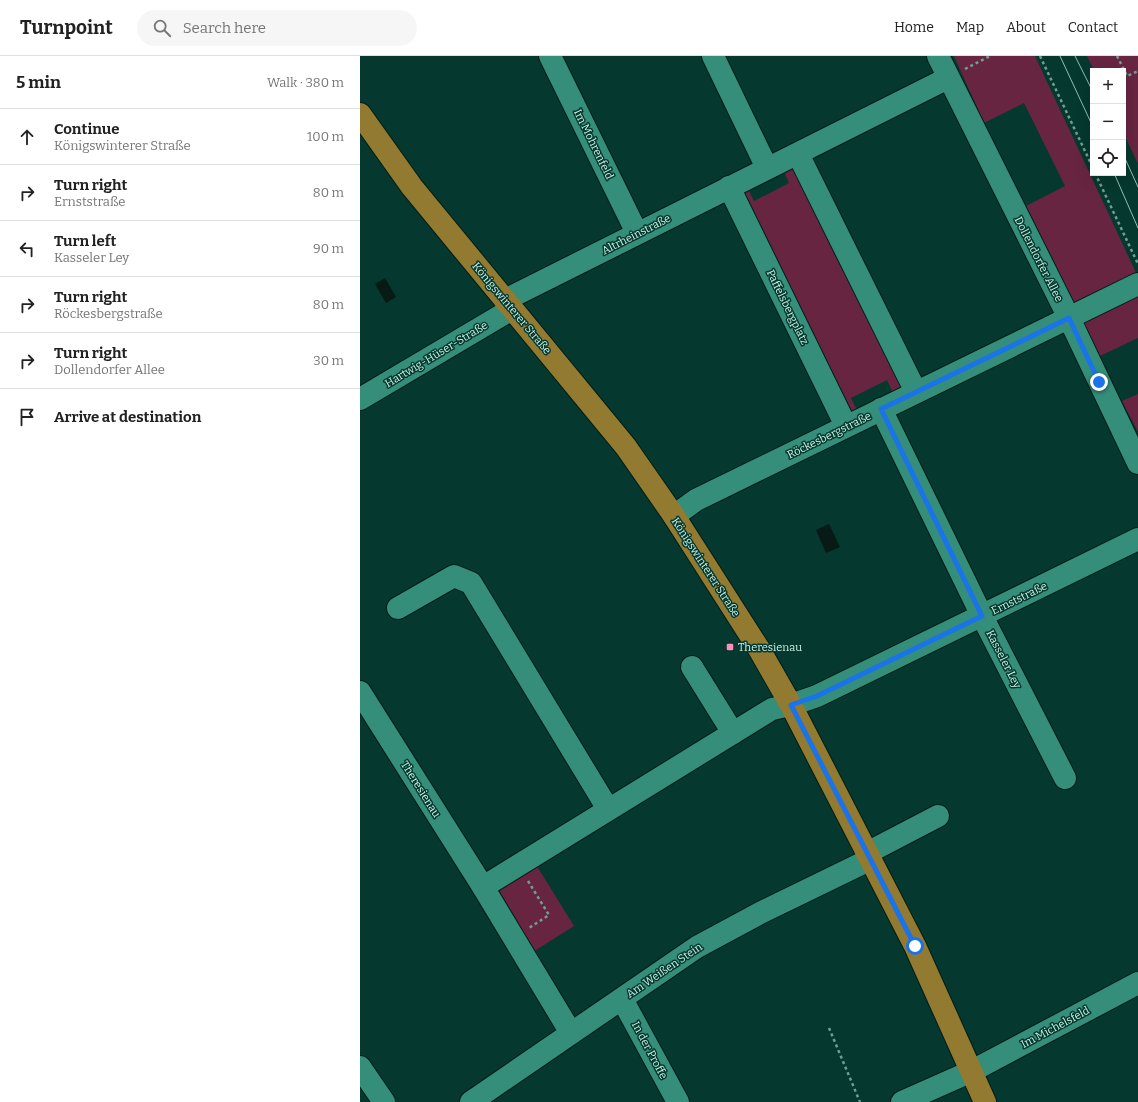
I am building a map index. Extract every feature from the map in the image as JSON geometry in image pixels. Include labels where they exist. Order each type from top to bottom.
[{"type":"main road","name":"Königswinterer Straße","points":[[360,114],[412,187],[626,447],[674,516],[759,649],[791,705],[915,946],[985,1102]]},
{"type":"street","name":"Im Mohrenfeld","points":[[550,56],[637,233]]},
{"type":"street","points":[[713,56],[768,168]]},
{"type":"street","name":"Dollendorfer Allee","points":[[938,56],[954,75],[1138,462]]},
{"type":"street","name":"Altrheinstraße","points":[[509,304],[637,233],[954,75]]},
{"type":"street","points":[[798,154],[916,392]]},
{"type":"street","name":"Paffelsbergplatz","points":[[728,188],[846,426]]},
{"type":"street","name":"Röckesbergstraße","points":[[674,516],[696,500],[1138,284]]},
{"type":"street","name":"Hartwig-Hüser-Straße","points":[[360,399],[509,304]]},
{"type":"street","name":"Kasseler Ley","points":[[881,409],[982,616],[1065,778]]},
{"type":"street","name":"Ernststraße","points":[[791,705],[817,696],[1138,539]]},
{"type":"street","points":[[398,608],[454,576],[471,583],[608,809]]},
{"type":"street","points":[[692,667],[733,733]]},
{"type":"street","name":"Theresienau","points":[[360,692],[483,887],[571,1033]]},
{"type":"street","points":[[483,887],[772,709],[791,705]]},
{"type":"street","name":"Am Weißen Stein","points":[[470,1102],[697,947],[869,856],[938,816]]},
{"type":"street","name":"Im Michelsfeld","points":[[972,1071],[1138,982]]},
{"type":"street","name":"In der Proffe","points":[[622,999],[678,1102]]},
{"type":"street","points":[[360,1067],[384,1102]]},
{"type":"street","points":[[902,1102],[972,1071]]},
{"type":"path","points":[[954,75],[990,56]]},
{"type":"path","points":[[1040,56],[1090,162]]},
{"type":"path","points":[[1117,56],[1127,76],[1138,71]]},
{"type":"path","points":[[1096,176],[1138,264]]},
{"type":"path","points":[[513,937],[549,915],[518,865]]},
{"type":"path","points":[[828,1028],[860,1102]]},
{"type":"shaded area","points":[[954,56],[1035,56],[1138,277],[1138,338],[1100,356],[1026,206],[1065,186],[1024,103],[984,123]]},
{"type":"shaded area","points":[[1087,56],[1138,56],[1138,164],[1126,138],[1126,68],[1093,68]]},
{"type":"shaded area","points":[[792,167],[798,169],[903,385],[900,391],[893,393],[887,380],[851,398],[857,410],[853,413],[850,412],[741,203],[743,190],[747,187],[754,201],[789,183],[783,169]]},
{"type":"shaded area","points":[[1138,394],[1138,432],[1122,401]]},
{"type":"shaded area","points":[[535,863],[574,926],[533,952],[498,893],[500,888]]},
{"type":"water","points":[[385,278],[396,297],[386,303],[375,284]]},
{"type":"water","points":[[829,524],[840,547],[826,553],[816,530]]},
{"type":"tram line","points":[[1060,56],[1090,121]]},
{"type":"tram line","points":[[1075,56],[1090,86]]},
{"type":"tram line","points":[[1126,161],[1138,187]]},
{"type":"tram line","points":[[1115,176],[1138,228]]},
{"type":"place","name":"Theresienau","points":[[730,647]]},
{"type":"route","points":[[915,946],[791,705],[817,696],[982,616],[881,409],[1069,318],[1099,382]]}]
